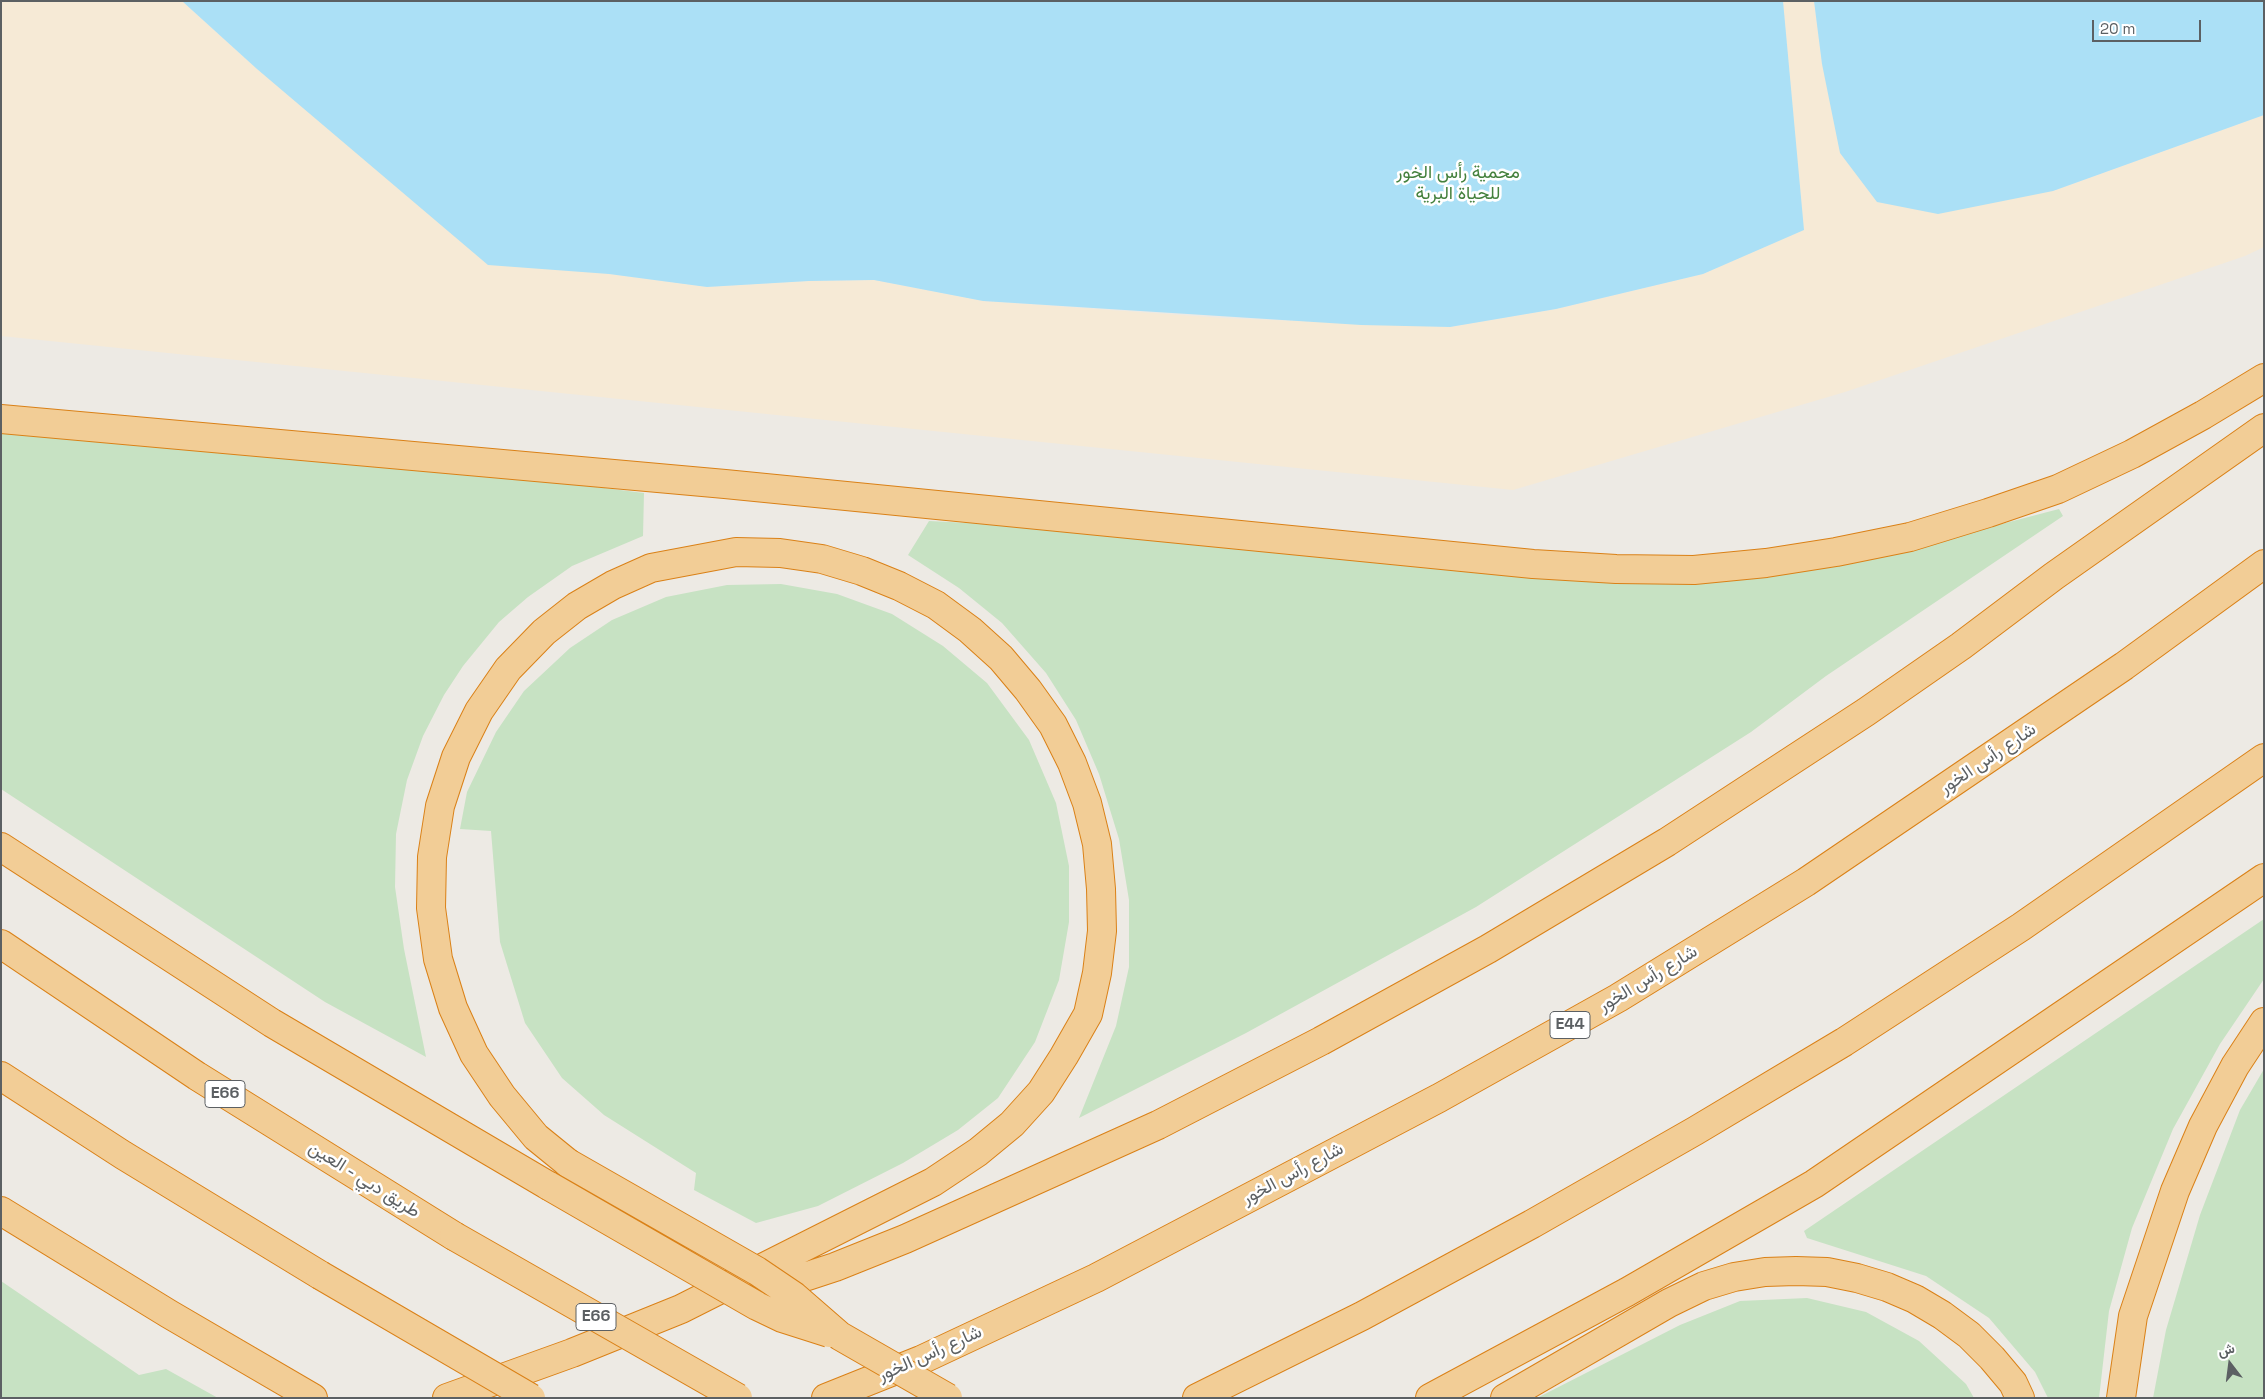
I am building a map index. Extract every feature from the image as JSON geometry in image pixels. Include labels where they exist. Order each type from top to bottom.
[{"type":"highway","points":[[1,419],[715,483],[1533,564],[1616,569],[1694,570],[1766,563],[1836,552],[1910,537],[1988,513],[2058,489],[2132,454],[2203,415],[2264,378]]},
{"type":"highway","points":[[682,1309],[759,1292],[835,1267],[914,1235],[1158,1125],[1321,1041],[1480,953],[1667,842],[1866,712],[1962,646],[2062,570],[2264,428]]},
{"type":"highway","points":[[447,1398],[572,1353],[682,1309],[933,1182],[978,1152],[1012,1124],[1041,1092],[1088,1014],[1102,931],[1097,844],[1087,803],[1075,771],[1053,725],[1001,658],[970,630],[936,605],[899,586],[862,571],[822,559],[780,553],[736,552],[651,568],[598,593],[576,606],[544,632],[508,669],[479,711],[456,757],[440,806],[432,857],[431,908],[438,958],[453,1008],[474,1054],[502,1096],[536,1137],[568,1163],[757,1271],[794,1296],[840,1336],[948,1398]]},
{"type":"highway","name":"شارع رأس الخور","points":[[826,1398],[921,1360],[1096,1278],[1439,1098],[1618,998],[1822,871],[2124,666],[2264,564]]},
{"type":"highway","points":[[1197,1398],[1362,1316],[1532,1224],[1695,1132],[1836,1047],[2021,928],[2264,758]]},
{"type":"highway","points":[[1,847],[272,1023],[549,1186],[757,1306],[782,1318],[840,1336]]},
{"type":"highway","points":[[1430,1398],[1627,1292],[1814,1184],[2264,878]]},
{"type":"highway","name":"طريق دبي - العين","points":[[1,944],[197,1076],[454,1236],[738,1398]]},
{"type":"highway","points":[[2121,1398],[2133,1316],[2174,1191],[2203,1126],[2235,1066],[2264,1022]]},
{"type":"highway","points":[[1,1076],[123,1155],[320,1275],[531,1398]]},
{"type":"highway","points":[[1,1211],[169,1314],[313,1398]]},
{"type":"highway","points":[[1505,1398],[1669,1303],[1704,1286],[1734,1277],[1765,1272],[1796,1271],[1827,1272],[1857,1278],[1887,1287],[1915,1299],[1942,1314],[1969,1334],[1992,1358],[2013,1383],[2020,1398]]},
{"type":"green space","points":[[1,433],[502,475],[644,493],[643,536],[572,566],[528,597],[499,622],[463,666],[444,695],[423,736],[407,780],[396,834],[395,887],[404,949],[426,1057],[325,1002],[1,789]]},
{"type":"green space","points":[[2059,509],[2063,516],[1826,676],[1751,732],[1476,907],[1246,1033],[1079,1118],[1116,1026],[1129,967],[1129,900],[1119,839],[1099,774],[1076,720],[1046,673],[1002,623],[959,588],[908,555],[929,521],[1050,527],[1557,576],[1879,556]]},
{"type":"green space","points":[[781,584],[837,594],[892,614],[943,646],[987,683],[1029,740],[1056,803],[1069,866],[1069,922],[1059,980],[1035,1042],[998,1098],[958,1130],[903,1163],[818,1206],[756,1223],[694,1190],[696,1173],[604,1115],[562,1078],[525,1023],[500,942],[491,831],[460,829],[467,792],[496,732],[524,691],[570,648],[612,620],[666,597],[727,585]]},
{"type":"green space","points":[[2264,919],[2264,979],[2220,1044],[2173,1129],[2132,1228],[2109,1311],[2099,1398],[2048,1398],[2035,1372],[1989,1318],[1926,1276],[1807,1238],[1804,1231]]},
{"type":"green space","points":[[2264,1069],[2264,1398],[2153,1398],[2166,1330],[2200,1215],[2240,1110]]},
{"type":"green space","points":[[1,1281],[139,1375],[166,1369],[218,1398],[1,1398]]},
{"type":"green space","points":[[1807,1298],[1866,1312],[1919,1341],[1966,1384],[1974,1398],[1537,1398],[1680,1325],[1740,1301]]},
{"type":"sand","points":[[1,1],[182,1],[257,69],[609,274],[707,287],[809,281],[874,280],[983,301],[1223,318],[1450,327],[1557,309],[1703,274],[1803,230],[1783,1],[1814,1],[1822,64],[2053,191],[2264,115],[2264,247],[2245,256],[1845,392],[1513,490],[1,336]]},
{"type":"water","name":"محمية رأس الخور للحياة البرية","points":[[182,1],[1783,1],[1804,230],[1703,274],[1556,309],[1450,327],[1361,325],[983,301],[874,280],[809,281],[707,287],[609,274],[488,265],[257,69]]},
{"type":"water","points":[[1814,1],[2264,1],[2264,115],[2053,191],[1938,214],[1877,202],[1840,153],[1822,64]]}]
